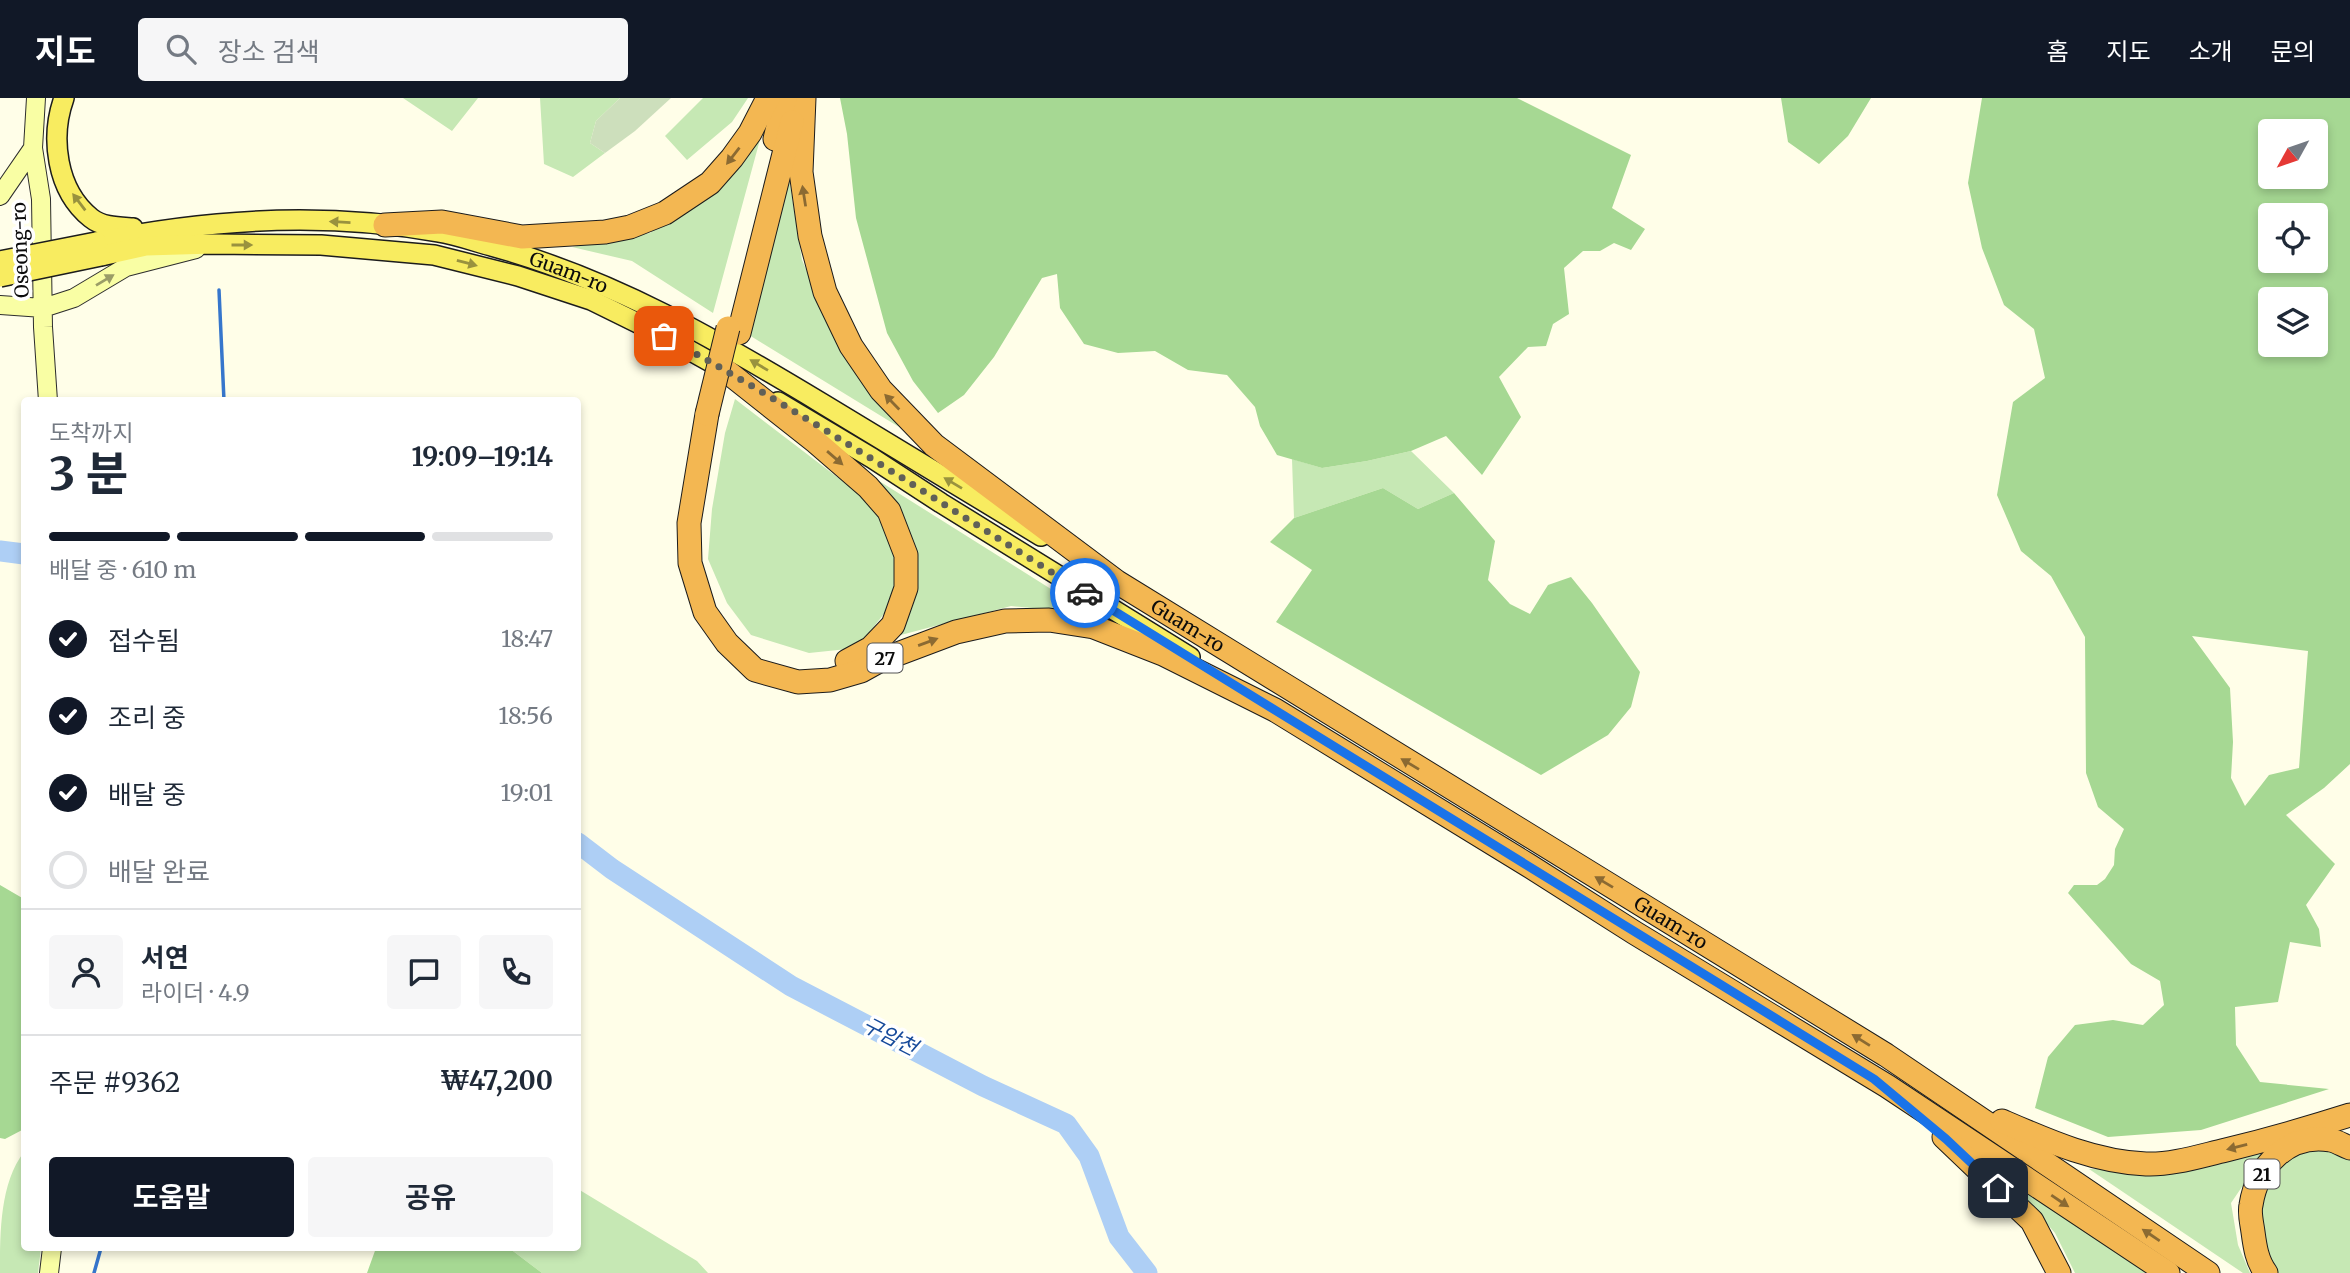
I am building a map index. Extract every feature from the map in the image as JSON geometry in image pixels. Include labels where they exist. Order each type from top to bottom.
[{"type":"highway","points":[[385,225],[442,222],[522,237],[605,232],[630,227],[665,213],[710,184],[750,133],[768,98]]},
{"type":"highway","points":[[725,370],[868,487],[889,511],[906,555],[906,589],[893,625],[871,648],[835,667],[806,670],[773,664],[750,648],[730,625],[711,594],[701,553],[701,511],[713,416],[785,98]]},
{"type":"highway","points":[[734,331],[801,98]]},
{"type":"highway","points":[[801,98],[800,172],[810,236],[825,292],[851,346],[881,390],[934,445],[1116,582]]},
{"type":"highway","name":"27","points":[[713,416],[690,523],[690,563],[705,612],[727,643],[755,670],[798,682],[830,681],[956,632],[1005,621],[1049,620],[1094,627],[1163,654],[1275,710]]},
{"type":"highway","name":"Guam-ro","points":[[1116,582],[1886,1055],[2208,1273]]},
{"type":"highway","name":"Guam-ro","points":[[1275,710],[1874,1079],[2168,1273]]},
{"type":"highway","points":[[1886,1055],[1999,1119],[2051,1142],[2102,1158],[2148,1164],[2193,1158],[2290,1134],[2350,1115]]},
{"type":"highway","points":[[1874,1079],[1946,1139],[2032,1221],[2059,1273]]},
{"type":"highway","name":"21","points":[[2266,1273],[2260,1265],[2254,1245],[2250,1207],[2259,1179],[2273,1157],[2290,1145],[2309,1140],[2331,1140],[2350,1148]]},
{"type":"main road","name":"Oseong-ro","points":[[36,98],[33,148],[41,199],[48,397]]},
{"type":"main road","points":[[41,199],[43,138],[50,117],[62,98]]},
{"type":"main road","points":[[62,98],[56,143],[61,173],[78,202],[92,218],[108,226],[162,231]]},
{"type":"main road","points":[[0,196],[33,148]]},
{"type":"main road","name":"Guam-ro","points":[[0,277],[162,231],[286,219],[385,225],[440,232],[539,260],[627,294],[726,345],[1116,582]]},
{"type":"main road","points":[[0,305],[43,308],[74,298],[126,267],[213,244]]},
{"type":"main road","name":"Guam-ro","points":[[0,261],[146,246],[321,245],[434,254],[518,276],[591,300],[725,370],[872,458],[1275,710]]},
{"type":"main road","points":[[49,1273],[52,1251]]},
{"type":"green space","points":[[403,98],[478,98],[452,131]]},
{"type":"green space","points":[[540,98],[620,98],[596,121],[590,143],[605,153],[573,177],[544,164]]},
{"type":"green space","points":[[620,98],[671,98],[635,131],[605,153],[590,143],[596,121]]},
{"type":"green space","points":[[703,98],[748,98],[732,122],[687,160],[665,136]]},
{"type":"green space","points":[[840,98],[1517,98],[1631,155],[1612,208],[1645,229],[1631,250],[1614,243],[1600,251],[1583,251],[1564,268],[1569,314],[1553,324],[1546,346],[1528,347],[1499,377],[1521,417],[1482,475],[1446,436],[1411,451],[1322,468],[1277,455],[1260,426],[1255,407],[1227,375],[1188,370],[1155,351],[1118,353],[1084,344],[1060,308],[1057,274],[1042,278],[994,357],[964,395],[938,413],[913,381],[887,333],[856,218],[847,134]]},
{"type":"green space","points":[[1781,98],[1871,98],[1848,136],[1819,164],[1788,142]]},
{"type":"green space","points":[[1982,98],[2350,98],[2350,764],[2324,788],[2286,815],[2335,864],[2306,905],[2319,929],[2321,947],[2290,942],[2278,1002],[2235,1007],[2236,1045],[2260,1082],[2329,1089],[2201,1130],[2108,1137],[2035,1108],[2048,1057],[2075,1025],[2113,1020],[2143,1025],[2164,1005],[2160,981],[2131,964],[2068,893],[2074,885],[2097,885],[2105,879],[2114,865],[2115,849],[2124,829],[2098,807],[2086,773],[2085,637],[2051,576],[2021,551],[1997,495],[2013,402],[2045,378],[2034,329],[2004,305],[1982,248],[1968,183]],"holes":[[[2192,636],[2308,651],[2299,768],[2269,775],[2245,806],[2231,778],[2233,742],[2230,688]]]},
{"type":"green space","points":[[765,121],[713,313],[632,261],[572,247],[650,233],[733,175]]},
{"type":"green space","points":[[788,172],[802,260],[844,356],[899,427],[749,335]]},
{"type":"green space","points":[[735,399],[879,509],[898,560],[894,601],[857,648],[809,653],[751,635],[727,603],[708,559],[712,509],[725,433]]},
{"type":"green space","points":[[1411,451],[1454,493],[1418,509],[1383,488],[1294,518],[1292,459],[1322,468]]},
{"type":"green space","points":[[876,479],[1089,613],[1011,606],[897,636],[914,587]]},
{"type":"green space","points":[[1383,488],[1418,509],[1454,493],[1495,541],[1488,580],[1510,604],[1530,614],[1548,585],[1571,577],[1640,672],[1631,707],[1608,735],[1541,775],[1276,622],[1312,570],[1270,542],[1294,518]]},
{"type":"green space","points":[[0,885],[21,897],[21,1131],[5,1139],[0,1138]]},
{"type":"green space","points":[[2269,1147],[2231,1203],[2238,1245],[2250,1273],[2243,1273],[2089,1169],[2175,1170]]},
{"type":"green space","points":[[2304,1148],[2336,1149],[2350,1157],[2350,1273],[2278,1273],[2265,1256],[2260,1203],[2283,1158]]},
{"type":"green space","points":[[21,1156],[21,1251],[41,1251],[38,1273],[0,1273],[3,1209],[16,1164]]},
{"type":"green space","points":[[2004,1174],[2153,1273],[2075,1273],[2055,1233]]},
{"type":"green space","points":[[581,1191],[697,1261],[708,1273],[542,1273],[513,1251],[581,1251]]},
{"type":"green space","points":[[375,1251],[513,1251],[542,1273],[367,1273]]},
{"type":"waterway","points":[[219,290],[224,397]]},
{"type":"waterway","name":"구암천","points":[[0,551],[21,554]]},
{"type":"waterway","name":"구암천","points":[[581,845],[612,869],[791,986],[983,1086],[1066,1124],[1089,1156],[1119,1237],[1147,1273]]},
{"type":"waterway","points":[[94,1273],[100,1251]]},
{"type":"way so far","points":[[664,336],[872,458],[1085,593]]},
{"type":"route","points":[[1085,593],[1874,1079],[1946,1139],[1998,1188]]}]
